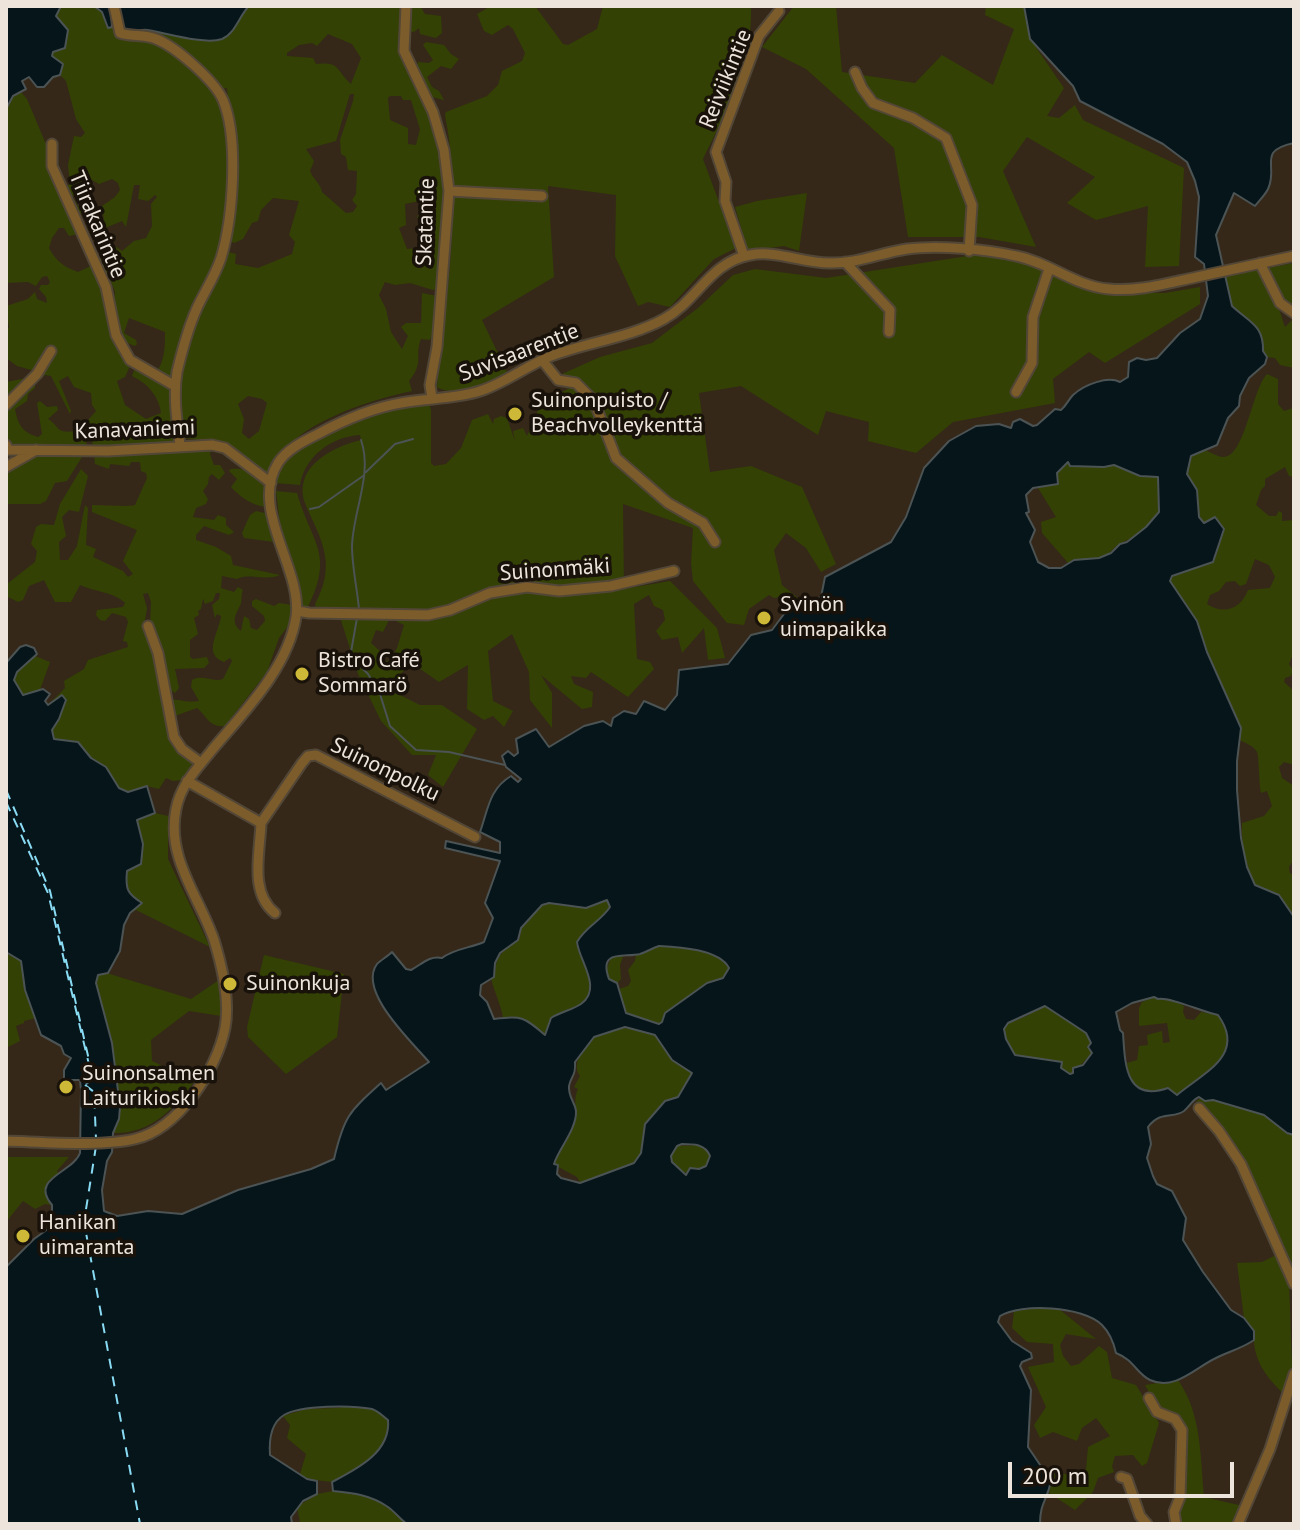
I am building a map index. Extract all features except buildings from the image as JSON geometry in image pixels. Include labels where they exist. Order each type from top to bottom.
[{"type":"street","points":[[114,6],[120,33],[160,41],[186,59],[213,85],[222,98],[230,130],[231,192],[226,237],[215,274],[188,333],[175,386],[180,445]]},
{"type":"street","name":"Skatantie","points":[[406,6],[404,51],[433,112],[444,150],[449,191],[437,347],[430,385],[432,398]]},
{"type":"street","name":"Reiviikintie","points":[[744,256],[725,201],[726,182],[716,152],[759,36],[779,11]]},
{"type":"street","points":[[855,72],[873,103],[913,118],[946,138],[972,205],[969,251]]},
{"type":"street","name":"Tiirakarintie","points":[[52,144],[52,166],[106,287],[116,335],[130,360],[175,386]]},
{"type":"street","points":[[449,191],[542,196]]},
{"type":"street","points":[[744,256],[770,254],[820,263],[845,262],[907,249],[969,251],[1016,256],[1083,284],[1112,290],[1144,288],[1294,256]]},
{"type":"street","name":"Suvisaarentie","points":[[271,483],[281,458],[316,435],[370,411],[486,389],[542,360],[658,322],[675,312],[714,271],[744,256]]},
{"type":"street","points":[[845,262],[890,310],[889,332]]},
{"type":"street","points":[[1260,263],[1280,303],[1294,313]]},
{"type":"street","points":[[1016,392],[1032,363],[1033,317],[1049,269]]},
{"type":"street","points":[[6,405],[37,374],[51,351]]},
{"type":"street","points":[[542,360],[558,380],[576,383],[594,401],[616,458],[668,503],[703,523],[715,542]]},
{"type":"street","name":"Kanavaniemi","points":[[7,447],[108,451],[180,445],[220,446],[271,483]]},
{"type":"street","points":[[6,467],[36,450]]},
{"type":"street","points":[[6,1141],[124,1141],[151,1134],[177,1116],[214,1058],[225,1026],[225,998],[213,937],[188,883],[176,847],[176,808],[187,781],[267,682],[288,642],[297,611],[293,584],[276,530],[271,483]]},
{"type":"street","name":"Suinonmäki","points":[[297,611],[428,615],[450,610],[490,593],[527,587],[559,591],[611,586],[674,571]]},
{"type":"street","points":[[148,626],[158,653],[174,737],[182,749],[201,763]]},
{"type":"street","name":"Suinonpolku","points":[[261,823],[302,763],[308,756],[316,755],[475,837]]},
{"type":"street","points":[[187,781],[261,823],[258,886],[268,908],[275,913]]},
{"type":"street","points":[[1199,1108],[1230,1145],[1241,1164],[1294,1284]]},
{"type":"street","points":[[1238,1524],[1270,1449],[1294,1374]]},
{"type":"street","points":[[1149,1398],[1157,1412],[1175,1419],[1181,1428],[1180,1497],[1174,1512],[1176,1524]]},
{"type":"street","points":[[1121,1477],[1127,1479],[1140,1516],[1147,1524]]},
{"type":"green space","points":[[44,6],[93,6],[102,12],[106,26],[111,13],[165,6],[402,6],[402,55],[423,93],[442,154],[446,191],[438,288],[433,290],[410,283],[395,285],[385,282],[379,295],[391,332],[402,349],[408,336],[401,327],[406,323],[421,323],[422,293],[437,296],[434,331],[430,340],[421,339],[417,369],[409,381],[412,391],[372,401],[329,418],[291,443],[267,475],[227,443],[183,438],[178,388],[199,315],[228,252],[236,254],[235,264],[258,268],[292,254],[295,242],[289,235],[299,201],[273,198],[261,210],[258,221],[252,223],[243,239],[234,243],[229,240],[229,185],[225,225],[217,258],[184,331],[173,373],[166,378],[150,366],[158,370],[164,351],[165,332],[129,318],[124,333],[136,340],[137,344],[123,341],[112,312],[115,292],[99,261],[105,252],[115,246],[122,251],[134,241],[146,238],[152,226],[151,204],[157,197],[155,195],[148,201],[138,199],[140,185],[134,185],[126,227],[122,221],[105,228],[102,226],[102,206],[120,190],[118,183],[112,179],[99,184],[90,179],[79,195],[72,196],[82,213],[77,216],[64,188],[70,184],[68,165],[74,136],[81,137],[85,133],[76,119],[66,81],[60,75],[48,81]],"holes":[[[328,34],[352,44],[361,58],[351,84],[334,65],[316,64],[313,58],[287,56],[299,45],[312,43],[317,46]],[[227,88],[229,148],[222,106],[211,91]],[[350,94],[354,94],[340,140],[341,154],[346,157],[348,170],[357,171],[356,194],[352,200],[357,206],[353,212],[346,213],[322,192],[310,171],[314,161],[306,149],[336,141]],[[401,96],[403,100],[411,100],[420,129],[416,145],[408,144],[408,128],[390,120],[388,98]],[[429,199],[427,210],[417,216],[425,234],[419,248],[407,249],[399,228],[406,225],[405,204]],[[248,396],[267,403],[259,431],[249,439],[242,433],[244,419],[238,404]]]},
{"type":"green space","points":[[409,6],[420,6],[425,14],[441,16],[442,33],[436,38],[420,34],[419,28],[414,32],[407,31]]},
{"type":"green space","points":[[491,6],[535,6],[563,44],[568,45],[597,29],[603,6],[751,6],[748,47],[743,66],[703,159],[736,248],[714,259],[670,307],[648,302],[638,306],[615,256],[616,195],[548,186],[554,277],[482,320],[508,374],[473,388],[454,391],[437,387],[453,217],[453,183],[445,115],[487,96],[498,85],[502,71],[522,61],[525,53],[508,25],[492,35],[484,31],[477,14]]},
{"type":"green space","points":[[794,6],[836,6],[842,72],[915,83],[942,55],[993,85],[1014,29],[985,15],[986,6],[1053,6],[1035,46],[1064,88],[1047,116],[1059,118],[1075,105],[1083,120],[1184,168],[1179,266],[1145,267],[1148,206],[1096,220],[1067,203],[1095,177],[1027,137],[1003,171],[1036,247],[979,237],[908,237],[894,148],[806,69],[762,47]]},
{"type":"green space","points":[[426,42],[444,45],[459,59],[451,69],[441,66],[427,77],[444,100],[432,97],[416,71],[418,62],[429,63],[433,60],[423,45]]},
{"type":"green space","points":[[21,92],[27,99],[48,149],[47,161],[51,173],[78,234],[69,236],[64,228],[59,228],[49,248],[61,263],[78,272],[93,265],[118,342],[130,366],[125,377],[117,381],[125,405],[146,419],[161,413],[151,391],[132,376],[135,368],[172,387],[175,444],[95,448],[83,426],[96,411],[91,393],[74,387],[68,376],[59,381],[70,414],[51,376],[45,375],[35,383],[27,401],[15,409],[19,424],[38,437],[42,434],[37,403],[40,401],[47,407],[57,406],[58,410],[48,419],[61,430],[75,431],[87,438],[86,447],[13,445],[7,441],[6,382],[27,378],[35,371],[17,366],[6,358],[6,329],[9,328],[6,306],[28,299],[35,292],[37,299],[47,303],[39,289],[50,282],[47,276],[42,277],[36,286],[28,282],[6,283],[6,109],[13,96]]},
{"type":"green space","points":[[807,193],[799,251],[784,246],[748,251],[735,207]]},
{"type":"green space","points":[[974,255],[1024,260],[1095,292],[1165,293],[1200,287],[1200,304],[1105,363],[1089,352],[1053,379],[1055,403],[953,422],[916,453],[868,441],[869,422],[826,411],[818,435],[741,386],[699,393],[710,472],[751,466],[802,487],[836,564],[821,572],[806,548],[786,533],[774,550],[782,585],[798,598],[795,607],[784,614],[787,596],[774,598],[769,595],[749,609],[744,625],[727,623],[693,581],[693,528],[623,504],[624,589],[670,581],[717,628],[725,658],[708,660],[704,628],[682,653],[678,637],[662,640],[656,631],[665,620],[663,610],[654,606],[649,595],[634,604],[637,659],[650,662],[654,669],[628,697],[591,672],[586,678],[571,676],[574,684],[593,692],[592,707],[582,709],[541,675],[552,693],[552,728],[530,700],[529,672],[512,634],[488,651],[493,701],[513,711],[504,727],[493,716],[484,720],[467,709],[468,665],[439,682],[413,664],[401,673],[402,696],[420,705],[442,705],[477,729],[443,787],[428,775],[436,755],[412,755],[381,721],[358,674],[340,617],[390,618],[393,608],[316,608],[315,604],[324,581],[326,562],[322,542],[305,503],[305,479],[318,461],[338,448],[361,440],[360,435],[339,440],[321,450],[307,465],[300,485],[275,483],[284,461],[354,421],[394,408],[426,403],[431,410],[431,463],[434,466],[446,464],[461,448],[472,420],[488,414],[493,424],[494,419],[501,416],[507,418],[515,441],[513,431],[523,428],[527,436],[541,403],[581,382],[562,374],[600,357],[652,343],[698,308],[733,275],[755,269],[826,278]],"holes":[[[390,618],[404,625],[390,661],[379,661],[380,651],[371,643],[376,630],[383,632]]]},
{"type":"green space","points":[[1294,263],[1294,309],[1278,306],[1285,327],[1294,318],[1294,368],[1280,365],[1275,358],[1267,357],[1258,330],[1232,306],[1225,276]]},
{"type":"green space","points":[[1267,374],[1278,379],[1278,404],[1284,411],[1293,408],[1294,394],[1294,477],[1289,476],[1285,467],[1265,479],[1256,505],[1269,516],[1276,516],[1279,511],[1282,521],[1294,520],[1294,652],[1289,664],[1293,670],[1284,682],[1294,691],[1294,765],[1284,762],[1279,767],[1282,778],[1294,786],[1294,859],[1289,867],[1294,876],[1294,917],[1279,895],[1255,885],[1249,870],[1243,847],[1242,823],[1264,816],[1272,806],[1267,791],[1261,793],[1257,752],[1240,740],[1241,727],[1207,652],[1197,621],[1170,581],[1172,576],[1184,573],[1204,523],[1199,517],[1197,491],[1187,473],[1191,455],[1205,450],[1221,457],[1231,454],[1243,435]],"holes":[[[1255,559],[1269,565],[1275,577],[1270,588],[1248,590],[1241,602],[1231,608],[1220,609],[1207,604],[1210,595],[1219,591],[1226,582],[1235,581],[1240,586],[1246,584]]]},
{"type":"green space","points":[[211,448],[214,465],[220,465],[225,473],[219,480],[212,474],[209,477],[203,491],[208,499],[206,504],[196,508],[193,517],[214,520],[218,515],[226,518],[226,525],[234,532],[229,535],[204,526],[196,535],[196,540],[231,556],[233,565],[280,575],[237,579],[222,576],[221,588],[234,592],[238,587],[243,590],[235,621],[241,631],[244,616],[249,619],[251,628],[257,630],[265,621],[264,616],[252,606],[252,601],[256,599],[274,606],[279,603],[292,605],[289,625],[279,638],[267,672],[225,726],[211,723],[197,708],[172,717],[170,700],[199,701],[191,687],[192,680],[223,679],[232,661],[230,658],[224,662],[214,654],[221,616],[217,614],[215,618],[212,605],[219,599],[220,593],[205,604],[203,599],[199,615],[194,618],[198,634],[190,640],[190,657],[207,657],[209,663],[204,668],[175,669],[179,688],[175,693],[169,689],[150,625],[151,602],[148,593],[143,594],[147,608],[144,626],[168,706],[168,735],[193,762],[182,780],[166,778],[159,789],[147,786],[127,792],[53,755],[48,705],[65,688],[64,681],[84,669],[88,660],[128,647],[127,642],[123,641],[128,622],[126,617],[112,613],[105,621],[96,615],[97,610],[123,607],[125,603],[80,585],[71,602],[55,602],[44,580],[29,586],[23,600],[18,602],[6,596],[7,584],[35,562],[37,551],[31,544],[36,527],[41,524],[54,525],[60,504],[81,469],[88,476],[79,512],[69,510],[62,517],[66,536],[59,542],[60,560],[68,560],[77,546],[85,505],[88,508],[86,545],[96,549],[93,557],[123,571],[128,577],[133,574],[123,561],[137,530],[92,512],[92,505],[135,505],[147,478],[146,473],[141,471],[140,462],[131,462],[129,466],[110,464],[109,469],[95,464],[94,454]]},
{"type":"green space","points":[[36,452],[82,457],[67,481],[55,483],[46,501],[40,504],[6,504],[6,468]]},
{"type":"green space","points":[[1055,458],[1150,461],[1166,488],[1157,531],[1125,541],[1100,558],[1069,564],[1042,533],[1041,522],[1056,517],[1038,488],[1058,484]]},
{"type":"green space","points":[[229,471],[248,471],[259,478],[268,507],[243,498],[231,487],[237,479]]},
{"type":"green space","points":[[276,491],[297,493],[318,550],[319,575],[307,609],[302,606],[282,540]]},
{"type":"green space","points":[[256,511],[269,514],[274,542],[244,538],[242,533],[250,515]]},
{"type":"green space","points":[[35,656],[50,662],[40,690],[24,700],[6,681]]},
{"type":"green space","points":[[155,813],[168,816],[168,859],[210,947],[136,910],[130,913],[106,833]]},
{"type":"green space","points":[[607,900],[610,907],[604,917],[580,936],[578,949],[593,991],[545,1046],[523,1020],[503,1018],[491,978],[495,975],[499,957],[520,938],[521,928],[542,905],[549,903],[586,908]]},
{"type":"green space","points":[[35,945],[67,1010],[24,1021],[16,1026],[20,1041],[6,1048],[8,953]]},
{"type":"green space","points":[[659,946],[708,953],[729,968],[723,978],[707,983],[683,1001],[684,1006],[659,1024],[626,1013],[621,1004],[614,1000],[606,970],[612,956],[624,954],[620,965],[621,979],[617,984],[619,989],[628,986],[631,981],[628,970],[636,954]]},
{"type":"green space","points":[[264,955],[344,974],[337,1037],[286,1074],[248,1037],[247,1027]]},
{"type":"green space","points":[[97,970],[191,999],[219,980],[221,1016],[189,1011],[151,1040],[152,1061],[195,1081],[160,1118],[127,1132],[113,1133],[117,1117],[114,1076],[82,971]]},
{"type":"green space","points":[[1040,995],[1090,1031],[1092,1053],[1073,1073],[1060,1068],[1062,1062],[1015,1055],[1006,1039],[1004,1029],[1008,1023],[1029,1015]]},
{"type":"green space","points":[[1154,997],[1167,997],[1184,1006],[1186,1019],[1194,1020],[1201,1012],[1218,1015],[1226,1029],[1225,1052],[1218,1062],[1177,1096],[1168,1088],[1151,1092],[1139,1089],[1129,1072],[1127,1063],[1137,1060],[1139,1046],[1148,1045],[1147,1035],[1162,1031],[1163,1043],[1170,1042],[1167,1023],[1139,1026],[1142,1002]]},
{"type":"green space","points":[[597,1024],[710,1041],[677,1146],[707,1145],[728,1164],[689,1173],[683,1172],[672,1162],[671,1156],[610,1196],[570,1181],[580,1182],[577,1177],[553,1164],[575,1116],[578,1089],[574,1087],[580,1076],[577,1070],[579,1057]]},
{"type":"green space","points":[[1294,1047],[1294,1272],[1259,1201],[1246,1164],[1225,1132],[1196,1101]]},
{"type":"green space","points":[[6,1157],[69,1157],[57,1171],[61,1175],[68,1222],[47,1232],[52,1226],[52,1205],[45,1204],[35,1209],[23,1201],[6,1222]]},
{"type":"green space","points":[[1276,1255],[1289,1280],[1292,1367],[1285,1395],[1271,1381],[1258,1359],[1254,1331],[1244,1318],[1237,1263],[1262,1262]]},
{"type":"green space","points":[[1059,1309],[1096,1339],[1066,1334],[1060,1345],[1063,1356],[1071,1366],[1079,1364],[1099,1346],[1107,1352],[1112,1378],[1136,1385],[1159,1423],[1147,1463],[1142,1466],[1133,1455],[1115,1456],[1114,1472],[1098,1478],[1093,1492],[1075,1510],[1049,1493],[1054,1471],[1072,1476],[1086,1469],[1088,1447],[1110,1436],[1096,1418],[1082,1428],[1077,1441],[1053,1432],[1040,1438],[1034,1425],[1046,1407],[1028,1367],[1054,1362],[1053,1344],[1027,1342],[1012,1328],[1014,1311]]},
{"type":"green space","points":[[1178,1380],[1196,1421],[1204,1497],[1243,1506],[1235,1524],[1178,1524],[1186,1438],[1183,1424],[1157,1407],[1145,1385]]},
{"type":"green space","points":[[384,1397],[437,1524],[300,1522],[297,1507],[317,1494],[333,1491],[332,1482],[307,1479],[300,1474],[306,1454],[287,1438],[290,1425],[283,1416],[306,1409],[338,1408]]},
{"type":"shaded area","points":[[6,6],[61,6],[56,16],[68,30],[65,48],[53,52],[52,56],[63,64],[60,75],[53,77],[44,87],[37,87],[29,77],[22,81],[26,89],[13,96],[6,109]]},
{"type":"shaded area","points":[[94,6],[249,6],[226,37],[206,41],[145,30],[127,30],[118,11],[111,13],[112,27],[108,28],[102,12]]},
{"type":"shaded area","points":[[1024,6],[1294,6],[1294,143],[1275,150],[1271,160],[1271,181],[1255,206],[1234,193],[1216,235],[1232,306],[1258,330],[1267,357],[1265,364],[1249,378],[1240,396],[1239,406],[1228,418],[1217,445],[1191,456],[1187,474],[1197,490],[1199,517],[1204,523],[1215,517],[1224,529],[1213,562],[1172,576],[1170,581],[1197,621],[1207,652],[1241,728],[1237,790],[1247,867],[1255,885],[1279,895],[1294,917],[1294,1135],[1264,1115],[1199,1097],[1184,1111],[1158,1118],[1148,1127],[1151,1144],[1147,1158],[1157,1184],[1172,1191],[1186,1218],[1183,1240],[1231,1310],[1244,1318],[1254,1331],[1254,1340],[1176,1381],[1159,1383],[1150,1380],[1116,1353],[1107,1331],[1093,1319],[1052,1308],[1022,1309],[1000,1316],[998,1322],[1012,1341],[1031,1353],[1032,1358],[1020,1366],[1031,1390],[1028,1447],[1051,1481],[1040,1524],[407,1524],[375,1500],[333,1491],[332,1482],[378,1450],[384,1441],[388,1420],[374,1410],[340,1407],[292,1412],[280,1418],[274,1427],[270,1455],[307,1479],[317,1481],[317,1494],[303,1501],[291,1517],[292,1524],[6,1524],[6,1267],[52,1226],[52,1205],[46,1196],[46,1188],[80,1153],[81,1090],[80,1080],[64,1080],[64,1070],[71,1058],[64,1054],[61,1046],[41,1035],[25,990],[21,961],[6,952],[6,663],[20,647],[26,645],[34,648],[37,654],[17,672],[14,680],[23,695],[43,689],[50,694],[45,701],[48,705],[62,695],[66,700],[52,730],[54,739],[78,742],[91,758],[106,767],[119,788],[128,792],[147,786],[155,813],[137,820],[143,844],[141,864],[127,871],[128,891],[142,903],[130,913],[124,925],[120,951],[108,973],[98,975],[96,983],[112,1043],[120,1107],[102,1190],[104,1211],[117,1216],[148,1211],[182,1214],[238,1190],[311,1169],[334,1159],[345,1124],[362,1101],[381,1083],[386,1090],[429,1062],[380,1002],[374,988],[373,975],[377,964],[392,952],[406,969],[411,970],[429,959],[442,958],[484,942],[493,918],[485,903],[500,861],[445,848],[446,841],[500,853],[500,842],[480,832],[498,787],[511,776],[518,782],[521,779],[506,767],[502,756],[508,751],[514,756],[518,753],[516,739],[536,729],[549,747],[584,726],[603,721],[611,726],[613,718],[624,711],[636,714],[644,701],[665,710],[677,695],[679,670],[728,664],[751,635],[772,630],[784,614],[802,603],[821,597],[825,577],[891,542],[906,517],[924,468],[949,441],[976,426],[999,424],[1011,428],[1013,422],[1020,419],[1037,425],[1055,409],[1061,410],[1084,387],[1103,381],[1120,382],[1128,377],[1129,362],[1137,358],[1157,358],[1180,333],[1200,319],[1208,296],[1204,264],[1195,257],[1199,197],[1187,162],[1163,144],[1080,101],[1073,86],[1030,39]],"holes":[[[1068,462],[1070,466],[1114,465],[1140,476],[1158,477],[1159,512],[1146,527],[1111,553],[1099,558],[1074,560],[1061,568],[1049,568],[1038,562],[1030,542],[1035,530],[1026,513],[1029,512],[1026,495],[1033,488],[1058,484],[1057,473]],[[607,900],[610,907],[577,942],[590,982],[587,998],[551,1018],[545,1035],[522,1019],[494,1019],[487,1002],[480,995],[481,985],[494,977],[495,963],[500,953],[518,940],[521,928],[542,905],[549,903],[586,908]],[[659,946],[697,950],[717,957],[729,968],[723,978],[707,983],[665,1013],[659,1024],[626,1013],[617,983],[609,979],[607,963],[610,959],[640,954]],[[1154,997],[1218,1015],[1226,1029],[1225,1052],[1209,1071],[1177,1095],[1168,1088],[1143,1090],[1130,1077],[1123,1033],[1116,1012],[1132,1003]],[[1045,1006],[1086,1033],[1092,1053],[1083,1065],[1073,1068],[1070,1074],[1061,1068],[1062,1062],[1015,1055],[1004,1029],[1008,1023]],[[625,1027],[655,1035],[672,1060],[692,1073],[678,1097],[665,1101],[645,1124],[641,1153],[634,1163],[580,1183],[561,1178],[557,1174],[558,1165],[554,1164],[576,1118],[569,1090],[575,1062],[594,1037]],[[682,1144],[702,1147],[710,1156],[706,1166],[690,1168],[686,1175],[672,1162],[671,1156]]]},
{"type":"waterway","points":[[366,472],[395,444],[413,439]]},
{"type":"waterway","points":[[359,609],[352,546],[364,479],[361,440]]},
{"type":"waterway","points":[[310,509],[319,507],[363,476]]},
{"type":"waterway","points":[[357,618],[351,652],[353,659],[379,691],[390,726],[416,750],[449,752],[505,765]]},
{"type":"ferry route","points":[[6,790],[50,891],[92,1073],[86,1084]]},
{"type":"ferry route","points":[[6,802],[48,893],[91,1073],[87,1082]]},
{"type":"ferry route","points":[[85,1085],[94,1092],[96,1139]]},
{"type":"ferry route","points":[[96,1146],[84,1222],[140,1524]]},
{"type":"place","name":"Suinonpuisto / Beachvolleykenttä","points":[[515,414]]},
{"type":"place","name":"Svinön uimapaikka","points":[[764,618]]},
{"type":"place","name":"Bistro Café Sommarö","points":[[302,674]]},
{"type":"place","name":"Suinonkuja","points":[[230,984]]},
{"type":"place","name":"Suinonsalmen Laiturikioski","points":[[66,1087]]},
{"type":"place","name":"Hanikan uimaranta","points":[[23,1236]]}]
